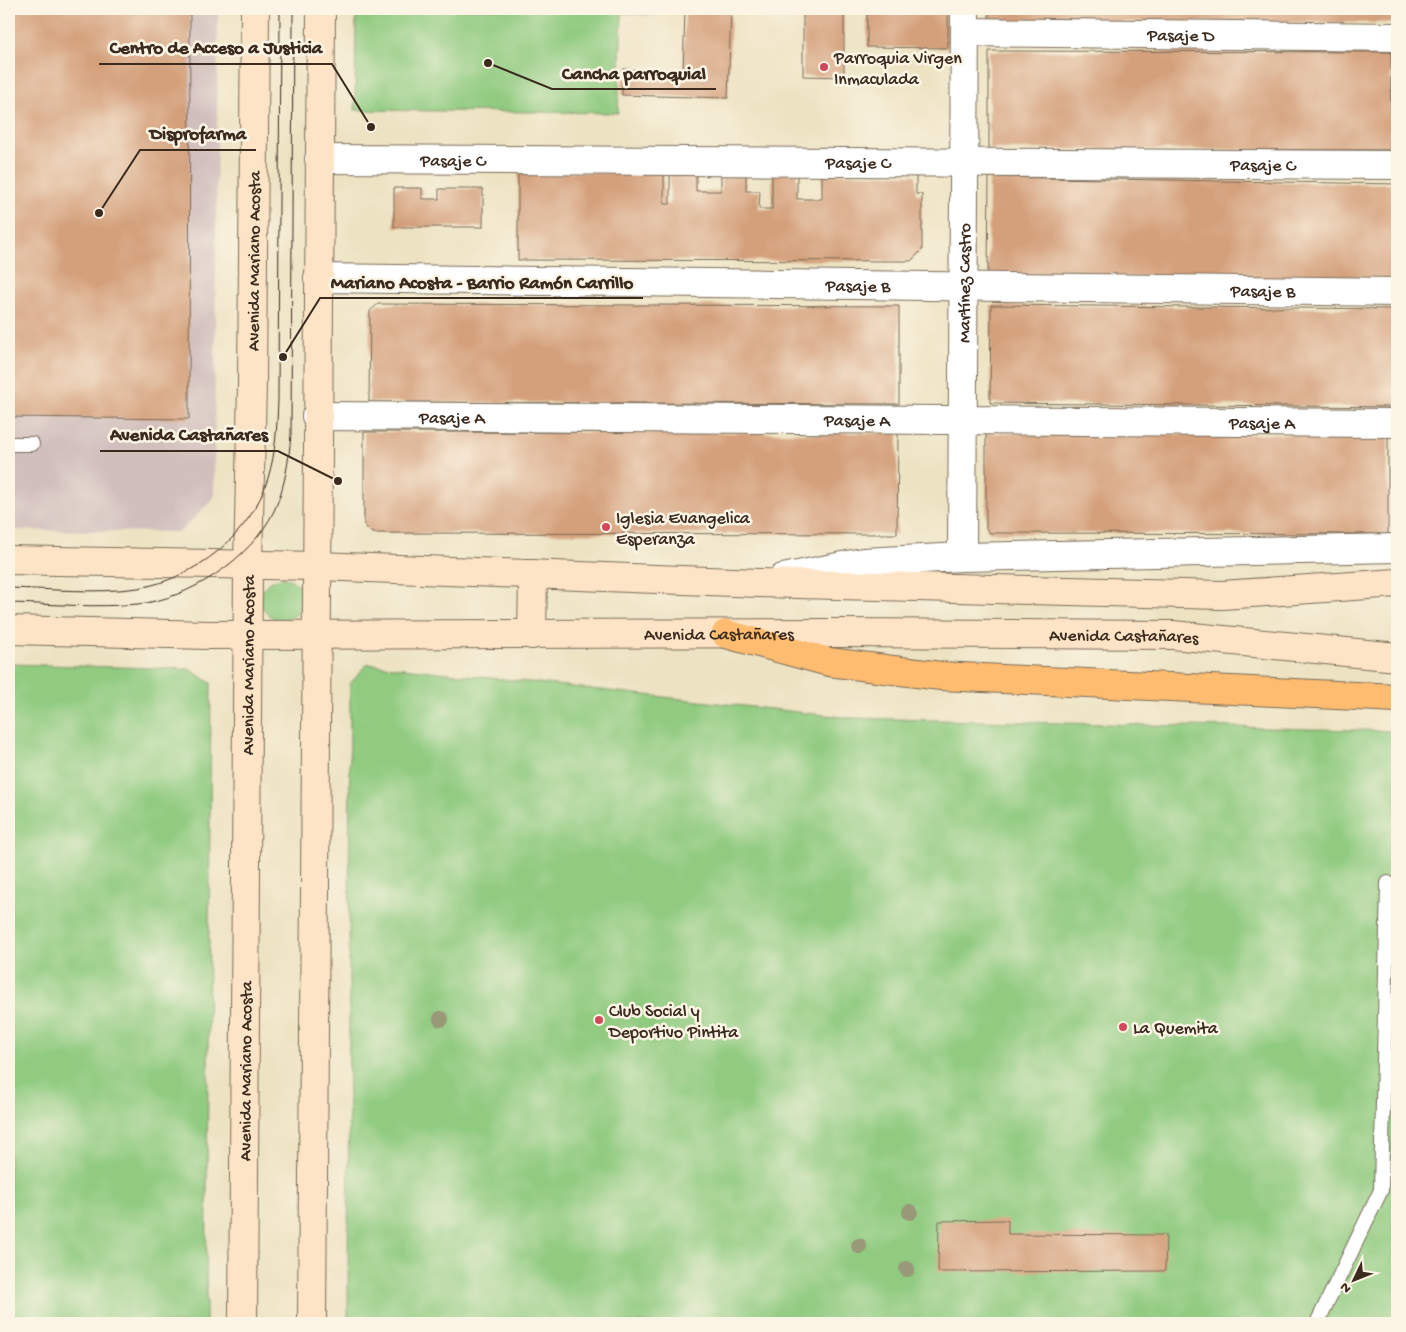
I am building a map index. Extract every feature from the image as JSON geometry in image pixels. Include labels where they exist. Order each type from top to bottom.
[{"type":"highway","points":[[726,634],[829,662],[941,676],[1397,698]]},
{"type":"main road","name":"Avenida Mariano Acosta","points":[[243,1323],[248,566],[252,384],[255,9]]},
{"type":"main road","points":[[312,1323],[318,566],[316,416],[321,9]]},
{"type":"main road","points":[[9,560],[318,566],[759,583],[1222,596],[1397,583]]},
{"type":"main road","points":[[532,635],[533,574]]},
{"type":"main road","name":"Avenida Castañares","points":[[9,630],[248,635],[844,633],[1173,635],[1397,657]]},
{"type":"street","name":"Pasaje D","points":[[965,21],[1397,37]]},
{"type":"street","name":"Martínez Castro","points":[[962,557],[965,21]]},
{"type":"street","name":"Pasaje C","points":[[319,159],[1397,166]]},
{"type":"street","name":"Pasaje B","points":[[318,278],[1397,292]]},
{"type":"street","name":"Pasaje A","points":[[316,416],[1397,423]]},
{"type":"street","points":[[759,583],[863,562],[962,557],[1397,548]]},
{"type":"lane","points":[[9,444],[32,444]]},
{"type":"lane","points":[[1317,1323],[1381,1190],[1388,883]]},
{"type":"shaded area","points":[[9,9],[218,9],[214,498],[180,532],[9,530]]},
{"type":"green space","points":[[356,9],[658,9],[658,15],[622,13],[618,113],[355,110]]},
{"type":"green space","points":[[286,578],[294,581],[300,587],[303,599],[300,611],[294,617],[278,620],[270,617],[264,611],[261,595],[264,587],[270,581]]},
{"type":"green space","points":[[9,664],[189,669],[211,683],[206,1323],[9,1323]]},
{"type":"green space","points":[[367,664],[852,718],[1397,731],[1397,1323],[348,1323],[350,684]]},
{"type":"building","points":[[9,9],[190,9],[189,419],[9,417]]},
{"type":"building","points":[[685,9],[731,9],[728,98],[622,95],[623,69],[683,72]]},
{"type":"building","points":[[803,9],[844,9],[844,77],[803,76]]},
{"type":"building","points":[[867,9],[948,9],[948,48],[867,47]]},
{"type":"building","points":[[989,9],[1397,9],[1397,23],[989,21]]},
{"type":"building","points":[[989,51],[1391,52],[1390,150],[989,149]]},
{"type":"building","points":[[518,172],[664,173],[664,204],[670,204],[670,173],[696,173],[696,191],[721,191],[721,173],[746,173],[746,191],[760,191],[759,209],[772,209],[772,174],[797,173],[797,199],[822,199],[822,173],[916,175],[916,194],[922,194],[922,250],[911,261],[518,260]]},
{"type":"building","points":[[989,177],[1397,184],[1397,282],[988,275]]},
{"type":"building","points":[[394,188],[422,188],[422,199],[439,199],[439,189],[483,189],[483,227],[394,227]]},
{"type":"building","points":[[378,304],[899,306],[899,404],[369,402],[370,311]]},
{"type":"building","points":[[991,305],[1397,309],[1397,407],[990,403]]},
{"type":"building","points":[[364,432],[898,433],[897,534],[372,533],[364,525]]},
{"type":"building","points":[[986,433],[1388,435],[1388,534],[990,533],[986,528]]},
{"type":"building","points":[[1008,1220],[1008,1234],[1166,1235],[1165,1271],[938,1272],[939,1221]]},
{"type":"tram line","points":[[9,588],[106,591],[138,588],[159,583],[180,575],[218,551],[249,518],[260,498],[273,458],[278,409],[280,9]]},
{"type":"tram line","points":[[9,603],[89,606],[138,604],[158,601],[178,594],[217,574],[250,545],[264,529],[274,511],[286,473],[291,434],[293,9]]},
{"type":"place","name":"Cancha parroquial","points":[[488,63]]},
{"type":"place","name":"Parroquia Virgen Inmaculada","points":[[824,67]]},
{"type":"place","name":"Centro de Acceso a Justicia","points":[[371,127]]},
{"type":"place","name":"Disprofarma","points":[[99,213]]},
{"type":"place","name":"Mariano Acosta - Barrio Ramón Carrillo","points":[[283,357]]},
{"type":"place","name":"Avenida Castañares","points":[[338,481]]},
{"type":"place","name":"Iglesia Evangelica Esperanza","points":[[606,527]]},
{"type":"place","name":"Club Social y Deportivo Pintita","points":[[599,1020]]},
{"type":"place","name":"La Quemita","points":[[1123,1027]]}]
